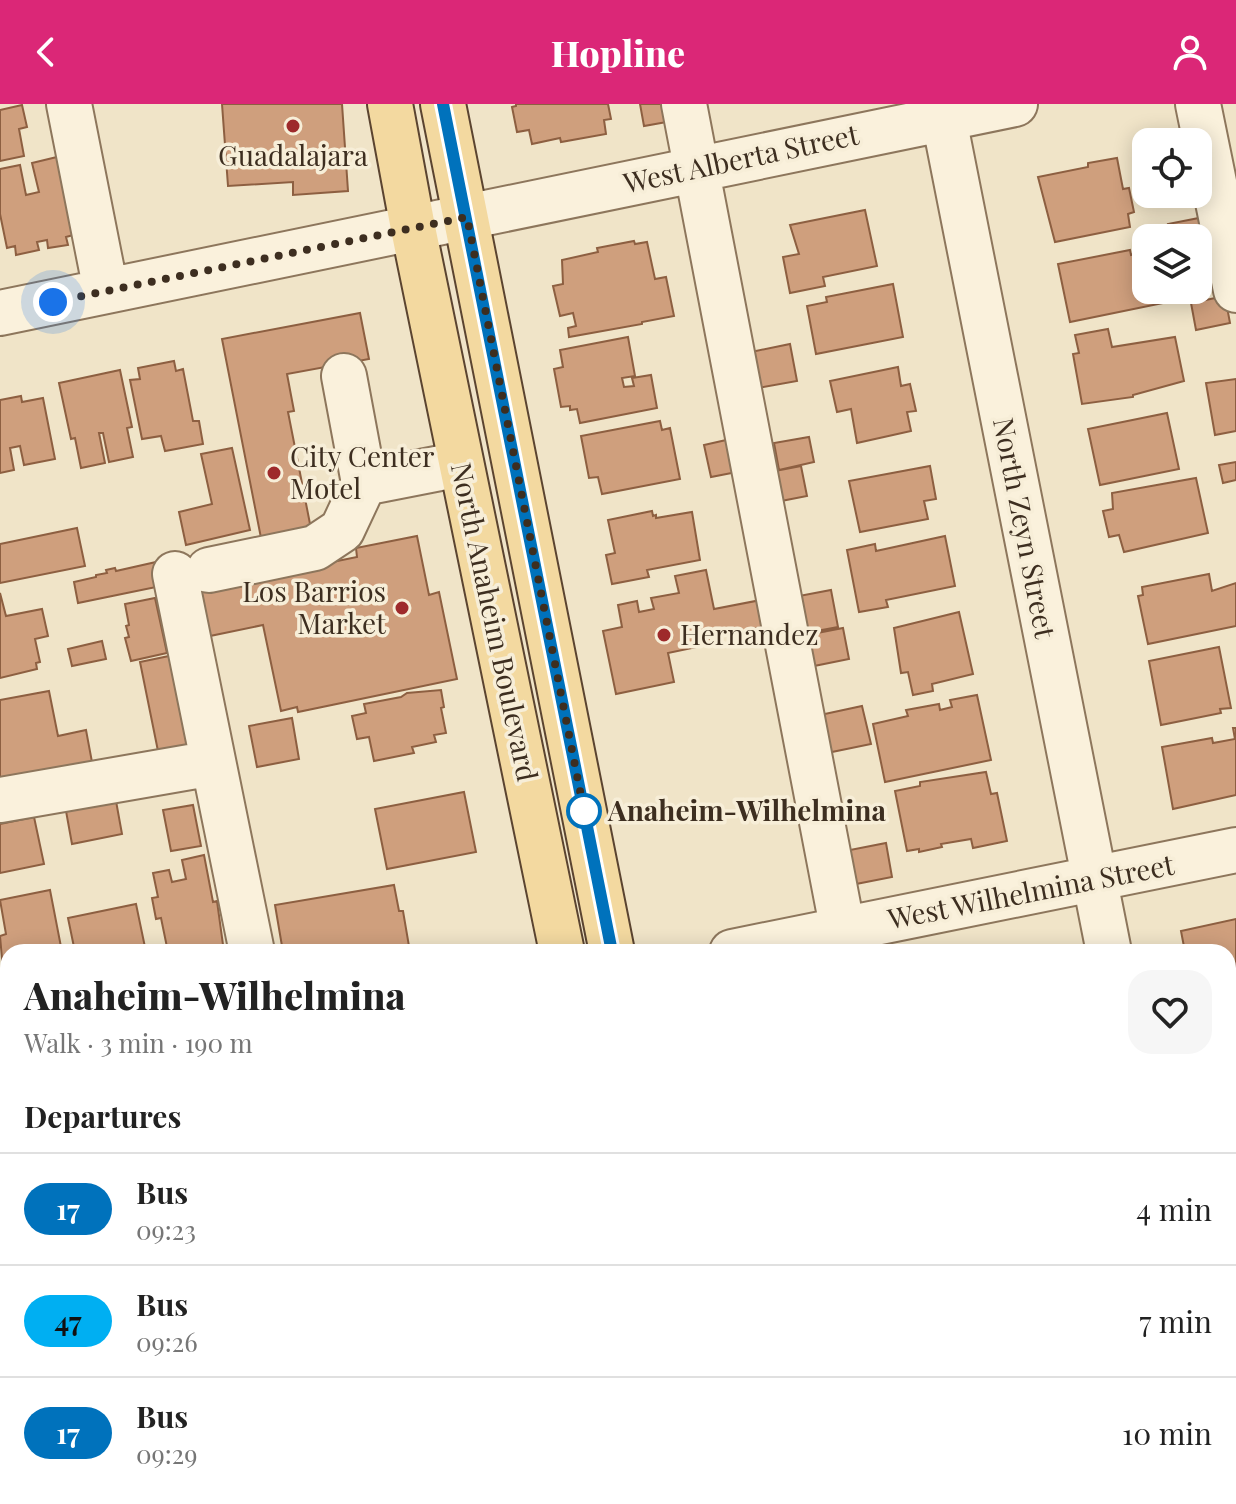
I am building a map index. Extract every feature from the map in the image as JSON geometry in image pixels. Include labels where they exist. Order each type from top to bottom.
[{"type":"main road","name":"North Anaheim Boulevard","points":[[390,104],[560,944]]},
{"type":"main road","name":"North Anaheim Boulevard","points":[[443,104],[610,944]]},
{"type":"street","points":[[69,104],[106,291]]},
{"type":"street","points":[[684,104],[844,941]]},
{"type":"street","name":"West Alberta Street","points":[[0,313],[696,168],[942,111],[1015,104]]},
{"type":"street","points":[[1198,104],[1236,290]]},
{"type":"street","name":"North Zeyn Street","points":[[942,111],[1107,944]]},
{"type":"street","points":[[250,944],[213,763],[192,572],[315,548],[342,530],[364,483],[344,376]]},
{"type":"street","points":[[364,483],[461,464]]},
{"type":"street","points":[[0,800],[213,763]]},
{"type":"street","name":"West Wilhelmina Street","points":[[813,944],[844,941],[1093,880],[1236,850]]},
{"type":"building","points":[[222,104],[342,104],[348,191],[293,195],[293,182],[228,186]]},
{"type":"building","points":[[516,104],[608,104],[611,119],[604,120],[606,134],[532,144],[529,130],[517,132],[512,107]]},
{"type":"building","points":[[640,104],[675,104],[678,120],[644,126]]},
{"type":"building","points":[[22,105],[27,127],[19,129],[24,156],[0,161],[0,110]]},
{"type":"building","points":[[61,156],[77,234],[66,237],[68,245],[48,248],[47,240],[37,242],[39,250],[16,255],[15,246],[7,248],[0,214],[0,169],[20,165],[26,195],[39,192],[32,163]]},
{"type":"building","points":[[1117,158],[1123,189],[1129,188],[1134,212],[1128,214],[1130,227],[1055,242],[1038,177],[1088,167],[1088,163]]},
{"type":"building","points":[[865,210],[877,266],[823,277],[825,286],[790,293],[783,257],[799,254],[790,225]]},
{"type":"building","points":[[1209,216],[1211,224],[1168,224]]},
{"type":"building","points":[[1212,231],[1218,261],[1212,262]]},
{"type":"building","points":[[634,241],[635,244],[647,242],[655,279],[666,277],[674,316],[569,337],[568,328],[576,326],[573,313],[560,316],[553,286],[563,284],[562,260],[598,252],[597,248]]},
{"type":"building","points":[[1130,250],[1132,304],[1158,304],[1070,322],[1058,264]]},
{"type":"building","points":[[893,284],[903,337],[816,354],[807,306],[827,302],[826,297]]},
{"type":"building","points":[[1225,296],[1230,323],[1196,330],[1191,304],[1212,304],[1212,299]]},
{"type":"building","name":"City Center Motel","points":[[360,313],[369,359],[287,374],[294,411],[288,412],[312,534],[262,543],[222,339]]},
{"type":"building","points":[[1108,329],[1112,347],[1175,337],[1184,381],[1133,397],[1082,404],[1073,354],[1079,353],[1075,335]]},
{"type":"building","points":[[628,337],[635,376],[622,378],[624,387],[634,386],[632,378],[651,375],[657,408],[580,423],[577,409],[561,407],[554,369],[563,367],[560,350]]},
{"type":"building","points":[[790,344],[797,381],[758,388],[751,352]]},
{"type":"building","points":[[174,361],[176,371],[183,369],[193,421],[199,421],[203,444],[165,451],[161,436],[142,439],[130,380],[140,379],[138,368]]},
{"type":"building","points":[[898,367],[901,386],[910,384],[916,411],[907,412],[911,431],[857,443],[851,409],[837,412],[830,381]]},
{"type":"building","points":[[120,370],[132,427],[127,428],[133,457],[109,462],[103,433],[99,433],[105,463],[81,468],[75,438],[71,439],[59,383]]},
{"type":"building","points":[[1236,379],[1236,431],[1215,435],[1206,383]]},
{"type":"building","points":[[21,396],[22,402],[43,398],[55,459],[24,465],[20,446],[10,448],[14,470],[0,473],[0,400]]},
{"type":"building","points":[[1167,413],[1179,469],[1100,485],[1088,429]]},
{"type":"building","points":[[660,421],[662,430],[670,428],[680,479],[602,494],[598,477],[589,478],[581,436]]},
{"type":"building","points":[[809,437],[814,462],[779,470],[774,443]]},
{"type":"building","points":[[735,438],[742,471],[711,477],[704,445]]},
{"type":"building","points":[[232,448],[250,530],[186,545],[179,512],[212,504],[201,454]]},
{"type":"building","points":[[1236,462],[1236,480],[1223,483],[1219,465]]},
{"type":"building","points":[[801,466],[807,496],[776,502],[770,472]]},
{"type":"building","points":[[930,466],[936,499],[924,501],[928,519],[860,532],[849,481]]},
{"type":"building","points":[[1196,478],[1208,533],[1124,552],[1119,535],[1109,537],[1103,511],[1113,509],[1112,493]]},
{"type":"building","points":[[652,511],[656,518],[692,512],[700,560],[647,570],[649,577],[612,584],[606,555],[615,553],[608,520]]},
{"type":"building","points":[[77,528],[85,566],[0,583],[0,544]]},
{"type":"building","points":[[417,536],[429,595],[439,592],[457,679],[298,712],[297,707],[281,711],[263,625],[210,636],[201,589],[357,557],[356,548]]},
{"type":"building","points":[[945,536],[955,586],[886,600],[888,607],[859,612],[847,550],[875,544],[876,551]]},
{"type":"building","points":[[156,562],[161,586],[78,603],[74,582],[107,573],[106,570],[115,568],[116,571]]},
{"type":"building","name":"Hernandez","points":[[706,570],[714,609],[766,599],[771,625],[710,638],[711,644],[668,653],[674,682],[616,694],[603,631],[622,627],[618,605],[637,601],[639,612],[654,609],[651,598],[679,593],[675,576]]},
{"type":"building","points":[[1209,574],[1212,591],[1236,583],[1236,626],[1148,644],[1138,596],[1143,595],[1142,587]]},
{"type":"building","points":[[831,590],[838,627],[806,633],[799,596]]},
{"type":"building","points":[[0,593],[6,616],[42,609],[48,636],[35,639],[40,662],[36,663],[37,669],[0,678]]},
{"type":"building","points":[[155,598],[167,653],[131,661],[125,638],[129,637],[126,626],[129,625],[125,604]]},
{"type":"building","points":[[959,612],[973,674],[932,684],[933,691],[913,695],[908,672],[901,673],[894,628]]},
{"type":"building","points":[[843,628],[849,659],[814,666],[807,635]]},
{"type":"building","points":[[102,641],[106,659],[72,666],[68,649]]},
{"type":"building","points":[[1219,647],[1231,708],[1220,709],[1221,713],[1161,725],[1149,661]]},
{"type":"building","points":[[169,656],[187,745],[158,751],[140,662]]},
{"type":"building","points":[[441,690],[446,733],[434,735],[436,742],[412,747],[414,753],[374,761],[369,737],[357,739],[352,716],[366,713],[364,704],[407,693]]},
{"type":"building","points":[[49,691],[58,736],[86,730],[92,762],[0,788],[0,700]]},
{"type":"building","points":[[977,695],[991,760],[885,782],[873,724],[908,716],[906,710],[939,704],[940,710],[952,707],[950,700]]},
{"type":"building","points":[[862,706],[871,744],[827,753],[820,715]]},
{"type":"building","points":[[292,718],[299,759],[257,767],[249,726]]},
{"type":"building","points":[[1233,728],[1236,728],[1236,795],[1173,809],[1162,747],[1212,738],[1213,743],[1235,739]]},
{"type":"building","points":[[986,772],[991,794],[997,793],[1007,841],[973,848],[971,839],[941,844],[942,847],[919,852],[919,849],[907,851],[895,791],[920,786],[920,782]]},
{"type":"building","points":[[464,792],[476,852],[387,869],[375,809]]},
{"type":"building","points":[[116,801],[122,834],[72,844],[66,811]]},
{"type":"building","points":[[193,805],[201,846],[171,851],[163,810]]},
{"type":"building","points":[[34,817],[44,864],[0,873],[0,824]]},
{"type":"building","points":[[886,843],[892,877],[856,884],[850,850]]},
{"type":"building","points":[[204,855],[213,902],[217,901],[223,944],[166,944],[161,918],[156,919],[152,898],[158,897],[153,873],[169,870],[172,882],[186,879],[182,860]]},
{"type":"building","points":[[394,885],[399,911],[403,911],[409,944],[282,944],[275,905]]},
{"type":"building","points":[[50,890],[60,944],[1,944],[0,936],[6,934],[0,900]]},
{"type":"building","points":[[136,904],[144,944],[73,944],[68,918]]},
{"type":"building","points":[[1236,919],[1236,944],[1183,944],[1181,931]]},
{"type":"bus line","name":"17","points":[[443,104],[610,944]]},
{"type":"place","name":"Guadalajara","points":[[293,126]]},
{"type":"place","name":"City Center Motel","points":[[274,473]]},
{"type":"place","name":"Los Barrios Market","points":[[402,608]]},
{"type":"place","name":"Hernandez","points":[[664,635]]},
{"type":"place","name":"Anaheim-Wilhelmina","points":[[584,811]]},
{"type":"route","points":[[53,302],[467,217],[584,811]]}]
